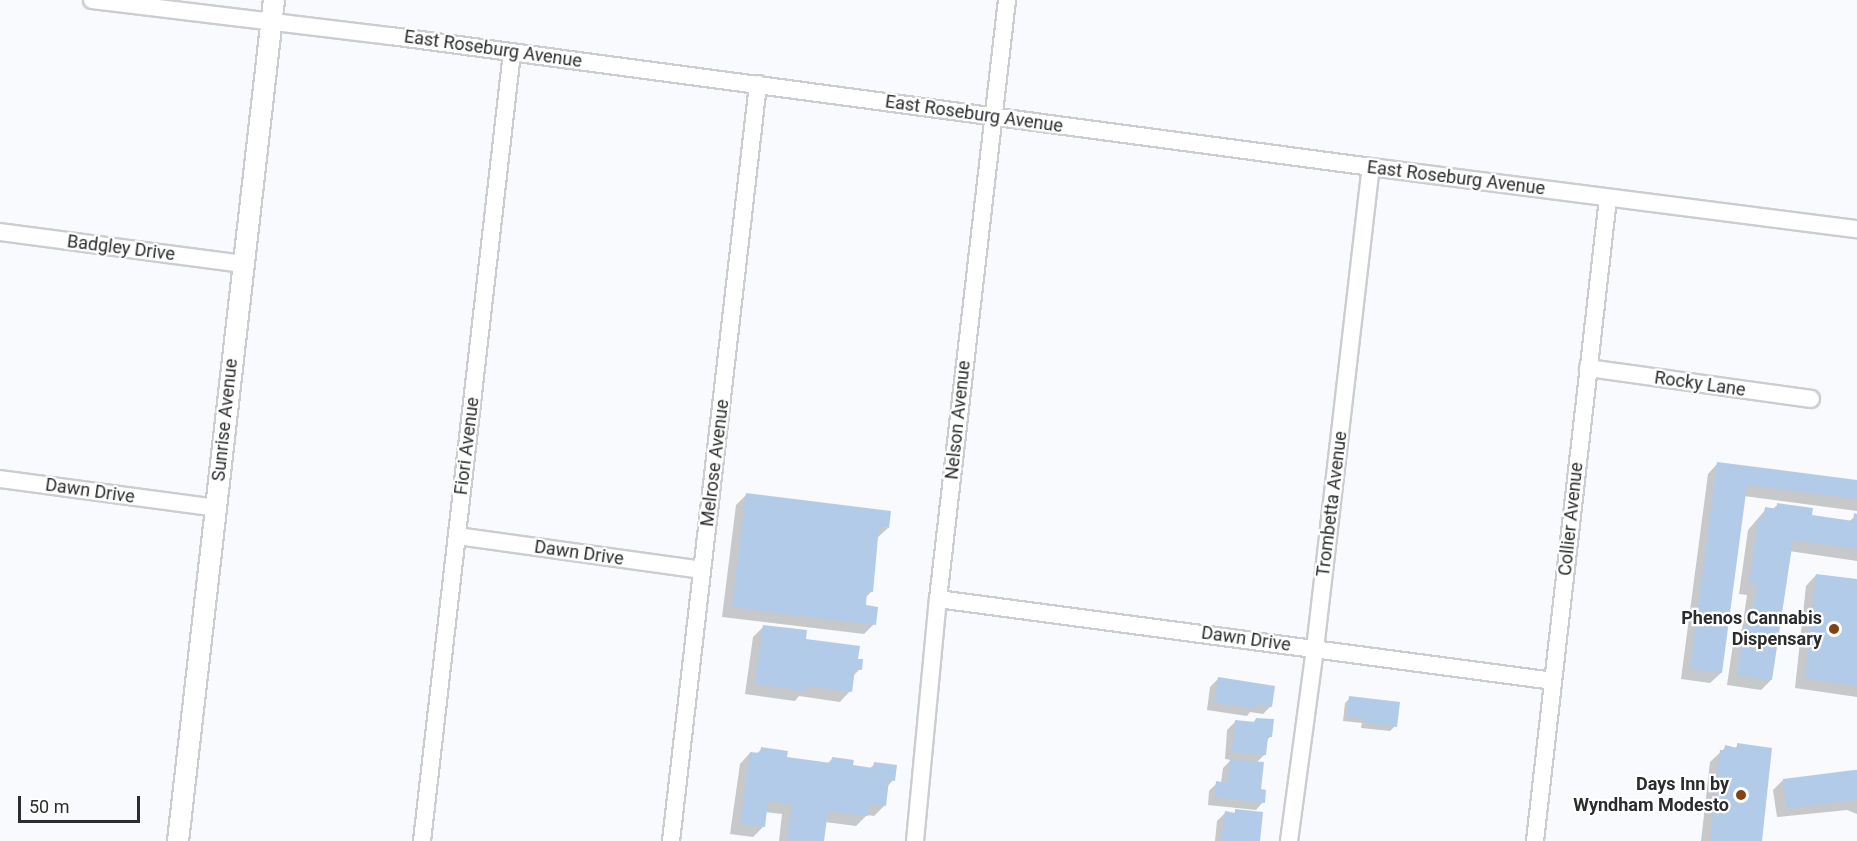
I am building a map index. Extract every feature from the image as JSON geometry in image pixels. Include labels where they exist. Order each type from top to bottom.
[{"type":"street","name":"East Roseburg Avenue","points":[[92,0],[512,52],[1371,167],[1857,229]]},
{"type":"street","name":"Sunrise Avenue","points":[[178,841],[274,0]]},
{"type":"street","name":"Nelson Avenue","points":[[915,841],[938,599],[1007,0]]},
{"type":"street","name":"Fiori Avenue","points":[[422,841],[512,52]]},
{"type":"street","name":"Melrose Avenue","points":[[671,841],[758,84]]},
{"type":"street","name":"Trombetta Avenue","points":[[1289,841],[1315,649],[1371,167]]},
{"type":"street","name":"Collier Avenue","points":[[1535,841],[1608,198]]},
{"type":"street","name":"Badgley Drive","points":[[0,232],[243,264]]},
{"type":"street","name":"Rocky Lane","points":[[1588,369],[1811,399]]},
{"type":"street","name":"Dawn Drive","points":[[0,479],[216,508]]},
{"type":"street","name":"Dawn Drive","points":[[457,536],[702,570]]},
{"type":"street","name":"Dawn Drive","points":[[938,599],[1553,681]]},
{"type":"building","points":[[1717,462],[1857,480],[1857,499],[1747,485],[1722,673],[1690,669]]},
{"type":"building","points":[[746,493],[891,511],[889,528],[879,527],[873,592],[867,591],[866,605],[878,607],[876,625],[732,607]]},
{"type":"building","points":[[1777,503],[1813,508],[1812,515],[1853,521],[1854,513],[1857,514],[1857,549],[1793,540],[1772,680],[1737,675],[1744,625],[1751,626],[1757,585],[1749,584],[1758,518],[1763,519],[1765,507],[1777,509]]},
{"type":"building","name":"Phenos Cannabis Dispensary","points":[[1816,574],[1857,579],[1857,686],[1805,678]]},
{"type":"building","points":[[763,625],[807,630],[806,639],[860,646],[858,659],[863,659],[862,670],[855,669],[852,692],[807,686],[806,691],[755,684]]},
{"type":"building","points":[[1218,677],[1275,686],[1272,707],[1256,704],[1256,708],[1214,703]]},
{"type":"building","points":[[1349,696],[1400,702],[1397,727],[1365,723],[1366,719],[1347,717]]},
{"type":"building","points":[[1256,718],[1274,719],[1272,737],[1268,737],[1266,755],[1232,752],[1235,720],[1255,722]]},
{"type":"building","name":"Days Inn by Wyndham Modesto","points":[[1737,743],[1772,748],[1762,841],[1710,841],[1720,750],[1724,750],[1725,745],[1737,748]]},
{"type":"building","points":[[761,747],[788,751],[787,757],[831,763],[832,757],[854,760],[853,765],[873,768],[874,762],[897,765],[895,781],[889,780],[886,806],[869,804],[868,816],[828,811],[824,841],[787,839],[792,804],[768,801],[765,827],[740,824],[750,752],[760,753]]},
{"type":"building","points":[[1230,759],[1264,762],[1261,789],[1266,790],[1265,803],[1215,797],[1216,781],[1227,783]]},
{"type":"building","name":"Days Inn by Wyndham Modesto","points":[[1857,770],[1857,800],[1787,808],[1783,779]]},
{"type":"building","points":[[1235,809],[1263,812],[1260,841],[1221,841],[1225,811],[1235,813]]},
{"type":"place","name":"Phenos Cannabis Dispensary","points":[[1834,629]]},
{"type":"place","name":"Days Inn by Wyndham Modesto","points":[[1741,795]]}]
